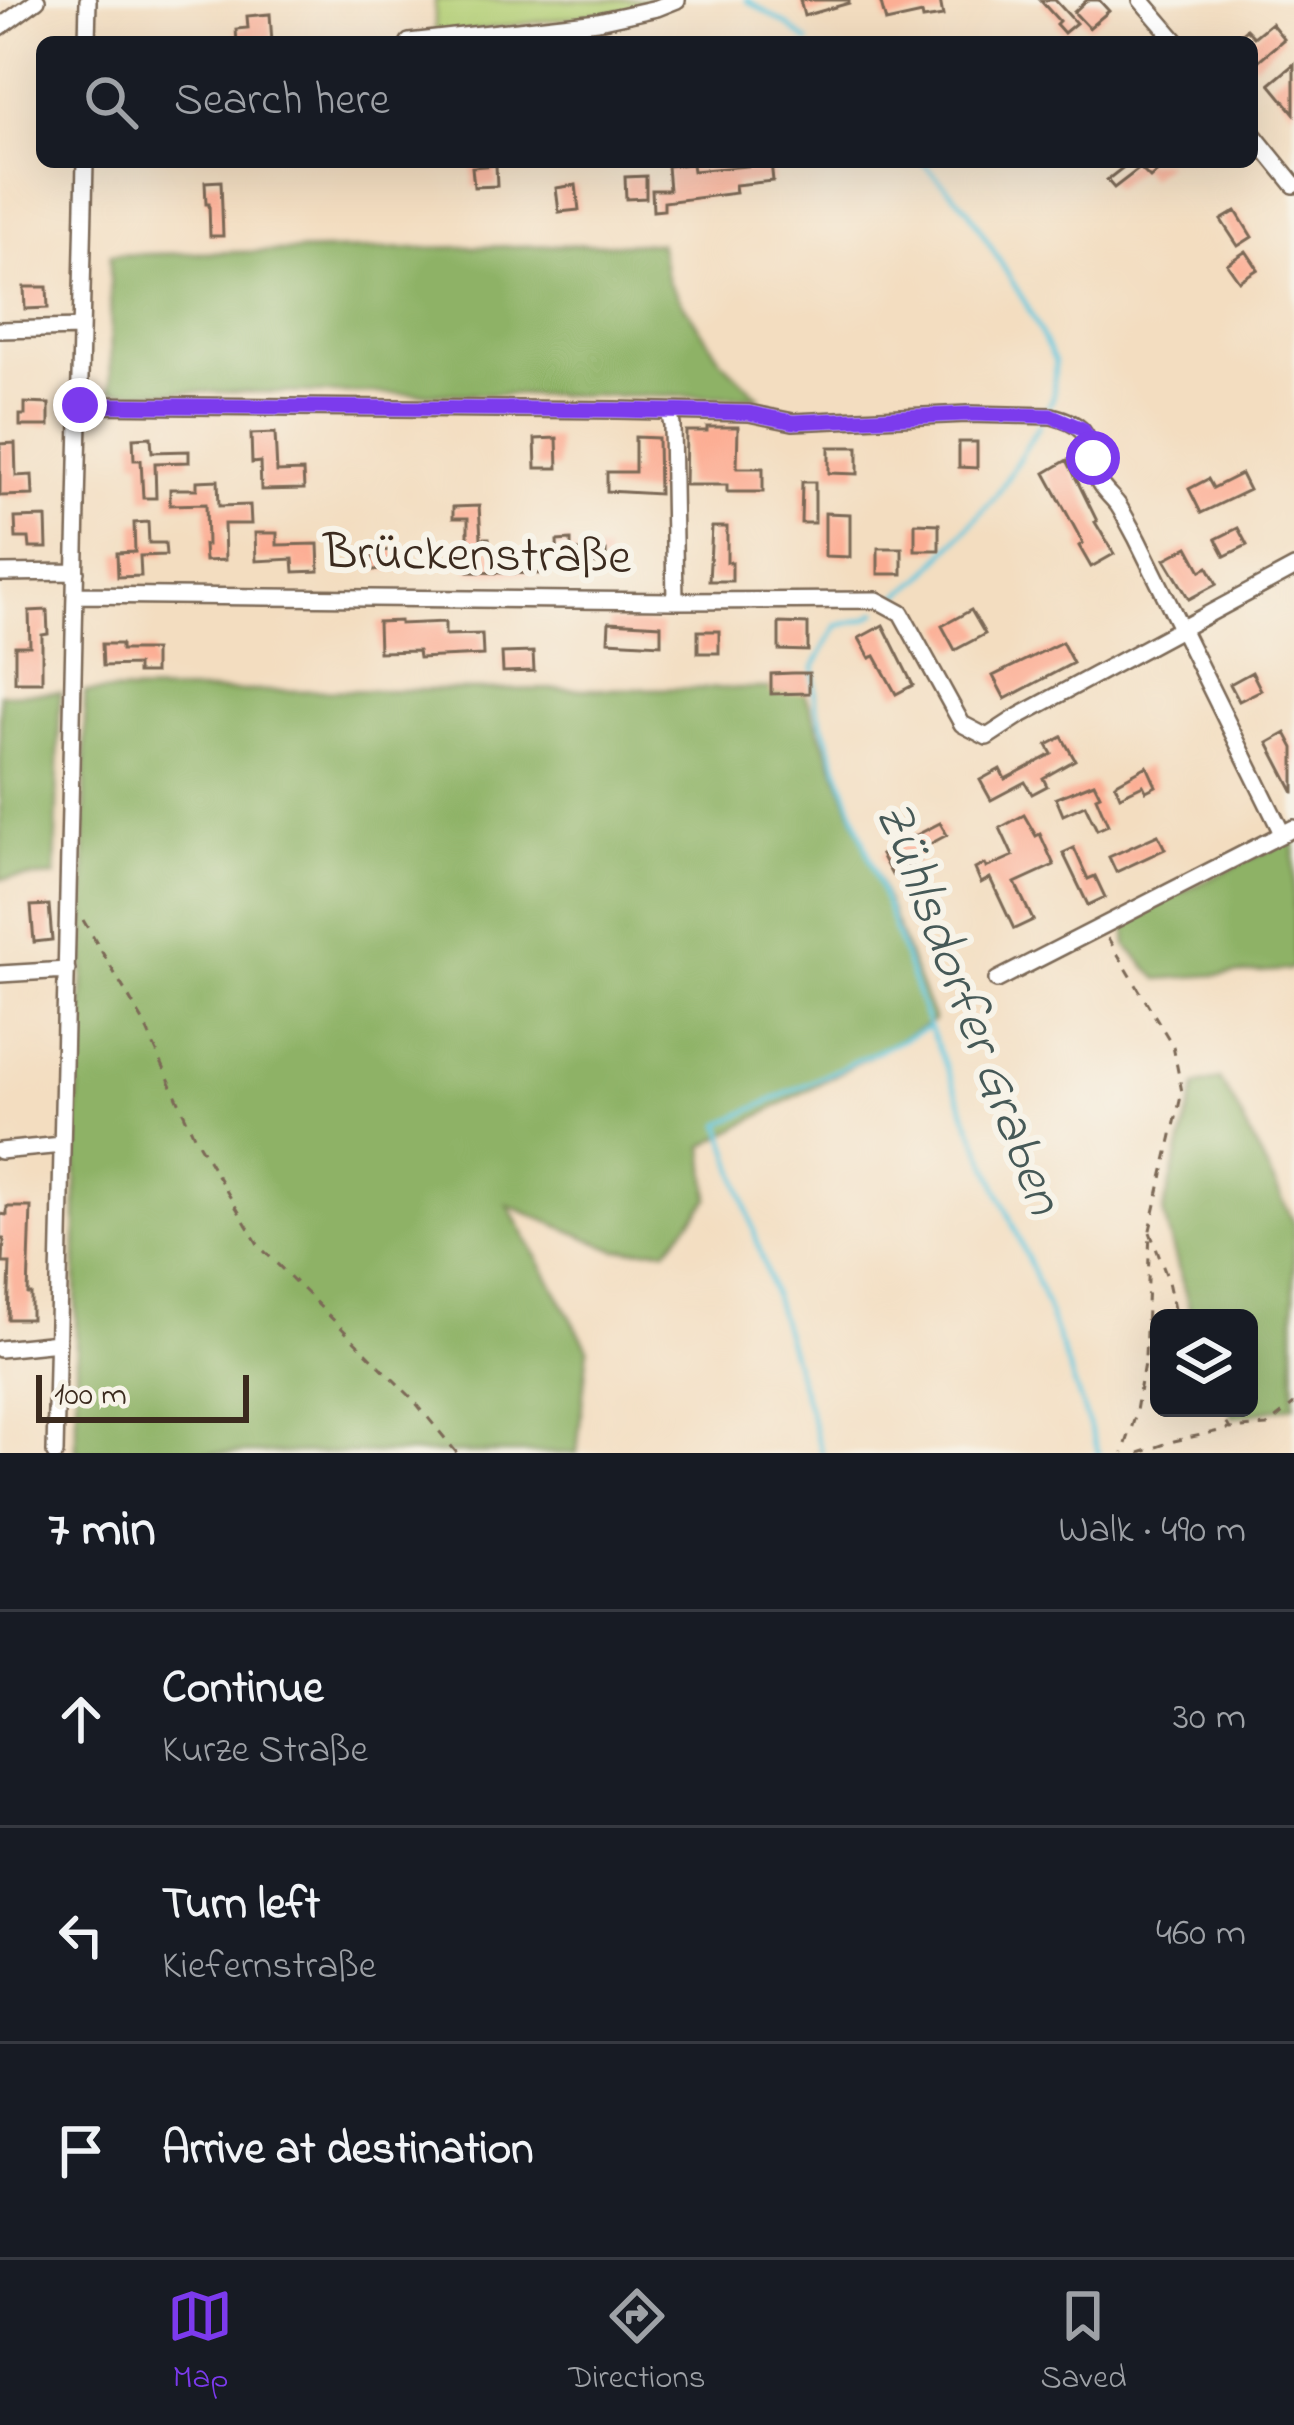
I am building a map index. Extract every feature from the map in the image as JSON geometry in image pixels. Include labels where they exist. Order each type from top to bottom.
[{"type":"street","points":[[0,27],[38,0]]},
{"type":"street","points":[[87,36],[88,0]]},
{"type":"street","points":[[463,36],[598,21],[676,0]]},
{"type":"street","points":[[1141,0],[1172,36]]},
{"type":"street","points":[[598,21],[598,36]]},
{"type":"street","points":[[1258,140],[1294,184]]},
{"type":"street","points":[[55,1453],[85,168]]},
{"type":"street","points":[[0,330],[81,328]]},
{"type":"street","points":[[80,405],[749,413],[793,422],[967,414],[1052,416],[1075,424],[1088,437],[1100,482],[1138,539],[1180,629],[1288,830],[997,980]]},
{"type":"street","points":[[669,412],[675,601]]},
{"type":"street","points":[[1180,629],[1294,568]]},
{"type":"street","points":[[0,573],[76,572]]},
{"type":"street","name":"Brückenstraße","points":[[75,595],[877,599],[901,613],[962,724],[987,737],[1180,629]]},
{"type":"street","points":[[0,974],[67,970]]},
{"type":"street","points":[[0,1150],[62,1145]]},
{"type":"street","points":[[0,1348],[58,1342]]},
{"type":"path","points":[[68,908],[79,915],[125,989],[194,1136],[259,1246],[411,1397],[457,1453]]},
{"type":"path","points":[[1101,926],[1174,1046],[1182,1092],[1150,1230],[1145,1357],[1135,1417],[1123,1453]]},
{"type":"path","points":[[1150,1230],[1174,1309]]},
{"type":"path","points":[[1139,1453],[1230,1429],[1268,1426],[1294,1404]]},
{"type":"path","points":[[1223,1417],[1230,1429]]},
{"type":"green space","points":[[435,0],[669,0],[656,6],[435,36]]},
{"type":"green space","points":[[659,243],[668,282],[722,361],[759,397],[111,391],[110,255]]},
{"type":"green space","points":[[803,688],[934,1021],[704,1146],[709,1199],[667,1249],[616,1250],[508,1205],[588,1348],[577,1453],[76,1453],[76,1138],[85,945],[85,692]]},
{"type":"green space","points":[[60,692],[55,876],[0,879],[0,694]]},
{"type":"green space","points":[[1294,838],[1294,966],[1288,970],[1158,979],[1127,946],[1125,920]]},
{"type":"green space","points":[[1219,1079],[1294,1223],[1294,1406],[1258,1412],[1258,1309],[1190,1309],[1163,1212],[1196,1086]]},
{"type":"building","points":[[800,0],[849,0],[849,3],[804,16]]},
{"type":"building","points":[[880,0],[940,0],[943,16],[923,19],[922,14],[886,22]]},
{"type":"building","points":[[1040,0],[1055,0],[1076,23],[1064,33]]},
{"type":"building","points":[[1087,0],[1099,0],[1109,11],[1089,28],[1074,12]]},
{"type":"building","points":[[270,14],[272,36],[237,36],[236,29],[248,28],[247,16]]},
{"type":"building","points":[[1271,23],[1284,39],[1258,61],[1255,36]]},
{"type":"building","points":[[1294,64],[1294,113],[1270,84]]},
{"type":"building","points":[[472,168],[496,168],[497,186],[474,187]]},
{"type":"building","points":[[667,168],[772,168],[773,181],[735,185],[736,193],[664,202],[664,210],[653,211],[652,190],[669,190]]},
{"type":"building","points":[[1122,168],[1140,168],[1114,188],[1107,180]]},
{"type":"building","points":[[1140,168],[1161,168],[1150,178]]},
{"type":"building","points":[[646,176],[646,198],[626,199],[625,177]]},
{"type":"building","points":[[221,181],[223,236],[210,236],[205,182]]},
{"type":"building","points":[[576,185],[579,210],[559,212],[556,188]]},
{"type":"building","points":[[1236,211],[1252,237],[1238,246],[1221,220]]},
{"type":"building","points":[[1246,251],[1258,269],[1239,281],[1227,264]]},
{"type":"building","points":[[24,287],[47,287],[48,308],[25,309]]},
{"type":"building","points":[[25,403],[49,404],[49,426],[20,426]]},
{"type":"building","points":[[707,427],[738,427],[737,468],[763,468],[763,492],[727,492],[727,485],[685,485],[686,431],[707,431]]},
{"type":"building","points":[[275,433],[277,472],[303,471],[304,489],[261,490],[260,462],[252,463],[251,434]]},
{"type":"building","points":[[151,437],[152,452],[189,451],[189,462],[155,463],[156,498],[143,498],[141,460],[134,460],[133,438]]},
{"type":"building","points":[[635,437],[658,438],[659,494],[607,491],[607,472],[635,472]]},
{"type":"building","points":[[557,438],[558,468],[536,468],[535,439]]},
{"type":"building","points":[[959,442],[977,442],[977,468],[959,467]]},
{"type":"building","points":[[15,443],[16,476],[32,475],[33,495],[0,496],[0,444]]},
{"type":"building","points":[[829,447],[858,447],[858,474],[829,473]]},
{"type":"building","points":[[1067,460],[1114,554],[1091,567],[1045,473]]},
{"type":"building","points":[[1241,474],[1249,490],[1201,513],[1189,489],[1208,479],[1213,488]]},
{"type":"building","points":[[218,480],[219,506],[250,505],[251,524],[224,524],[225,560],[205,561],[206,504],[170,505],[170,489],[197,489],[197,481]]},
{"type":"building","points":[[802,482],[815,482],[815,523],[801,523]]},
{"type":"building","points":[[479,506],[481,538],[489,538],[489,551],[542,553],[542,574],[468,572],[468,518],[453,518],[453,507]]},
{"type":"building","points":[[825,513],[850,514],[850,557],[825,556]]},
{"type":"building","points":[[46,517],[47,548],[30,548],[29,538],[16,538],[15,518]]},
{"type":"building","points":[[148,522],[149,543],[165,543],[166,555],[140,556],[141,576],[118,577],[117,553],[135,552],[134,523]]},
{"type":"building","points":[[915,523],[939,524],[939,550],[915,550]]},
{"type":"building","points":[[712,527],[727,527],[732,581],[709,581]]},
{"type":"building","points":[[1238,528],[1247,545],[1225,556],[1216,539]]},
{"type":"building","points":[[255,533],[277,533],[277,545],[318,544],[319,571],[294,572],[293,559],[256,561]]},
{"type":"building","points":[[571,540],[571,551],[606,551],[606,564],[558,562],[557,541]]},
{"type":"building","points":[[1188,547],[1201,571],[1208,567],[1217,584],[1189,599],[1165,559]]},
{"type":"building","points":[[878,548],[902,548],[902,574],[878,574]]},
{"type":"building","points":[[400,550],[400,569],[372,570],[371,551]]},
{"type":"building","points":[[47,610],[42,682],[15,682],[15,646],[30,646],[29,611]]},
{"type":"building","points":[[971,610],[985,634],[955,650],[942,626]]},
{"type":"building","points":[[378,622],[445,622],[445,635],[482,634],[483,655],[419,658],[418,651],[379,652]]},
{"type":"building","points":[[609,622],[661,625],[661,644],[608,641]]},
{"type":"building","points":[[779,623],[808,624],[808,651],[779,650]]},
{"type":"building","points":[[883,625],[913,685],[896,694],[859,638]]},
{"type":"building","points":[[698,631],[719,631],[719,653],[698,653]]},
{"type":"building","points":[[1062,642],[1073,663],[1005,699],[993,676]]},
{"type":"building","points":[[102,644],[121,644],[121,650],[154,650],[154,673],[137,673],[137,665],[103,666]]},
{"type":"building","points":[[533,652],[534,671],[503,672],[502,653]]},
{"type":"building","points":[[1252,672],[1261,690],[1239,701],[1230,684]]},
{"type":"building","points":[[809,673],[809,693],[771,694],[771,674]]},
{"type":"building","points":[[1286,733],[1294,748],[1294,793],[1268,743]]},
{"type":"building","points":[[1062,737],[1075,760],[1043,778],[1047,786],[1032,794],[1025,782],[991,800],[980,780],[1000,769],[1005,779],[1052,754],[1047,745]]},
{"type":"building","points":[[1147,766],[1156,786],[1146,791],[1143,785],[1120,796],[1115,784]]},
{"type":"building","points":[[1094,783],[1108,825],[1097,830],[1085,805],[1063,815],[1056,798]]},
{"type":"building","points":[[893,814],[907,840],[940,823],[947,835],[915,852],[920,860],[892,875],[881,855],[897,847],[883,820]]},
{"type":"building","points":[[1024,815],[1036,836],[1040,834],[1054,865],[1015,883],[1033,920],[1014,929],[990,878],[981,883],[975,869],[1013,856],[1000,828]]},
{"type":"building","points":[[1158,835],[1165,849],[1116,872],[1109,857]]},
{"type":"building","points":[[1074,848],[1088,879],[1095,876],[1105,897],[1088,905],[1063,853]]},
{"type":"building","points":[[49,905],[52,940],[34,942],[31,906]]},
{"type":"building","points":[[7,1207],[31,1207],[31,1319],[8,1319],[10,1263],[3,1263],[4,1239],[0,1239],[0,1214],[7,1215]]},
{"type":"waterway","name":"Zühlsdorfer Graben","points":[[746,0],[801,36]]},
{"type":"waterway","name":"Zühlsdorfer Graben","points":[[928,168],[967,208],[1026,304],[1055,362],[1048,407]]},
{"type":"waterway","name":"Zühlsdorfer Graben","points":[[893,600],[922,578],[997,495],[1039,425]]},
{"type":"waterway","name":"Zühlsdorfer Graben","points":[[877,612],[837,626],[814,667],[816,705],[929,1027],[1041,1291],[1099,1453]]},
{"type":"waterway","points":[[822,1453],[721,1124],[929,1027]]},
{"type":"route","points":[[80,405],[749,413],[793,422],[967,414],[1052,416],[1082,429],[1093,458]]}]
